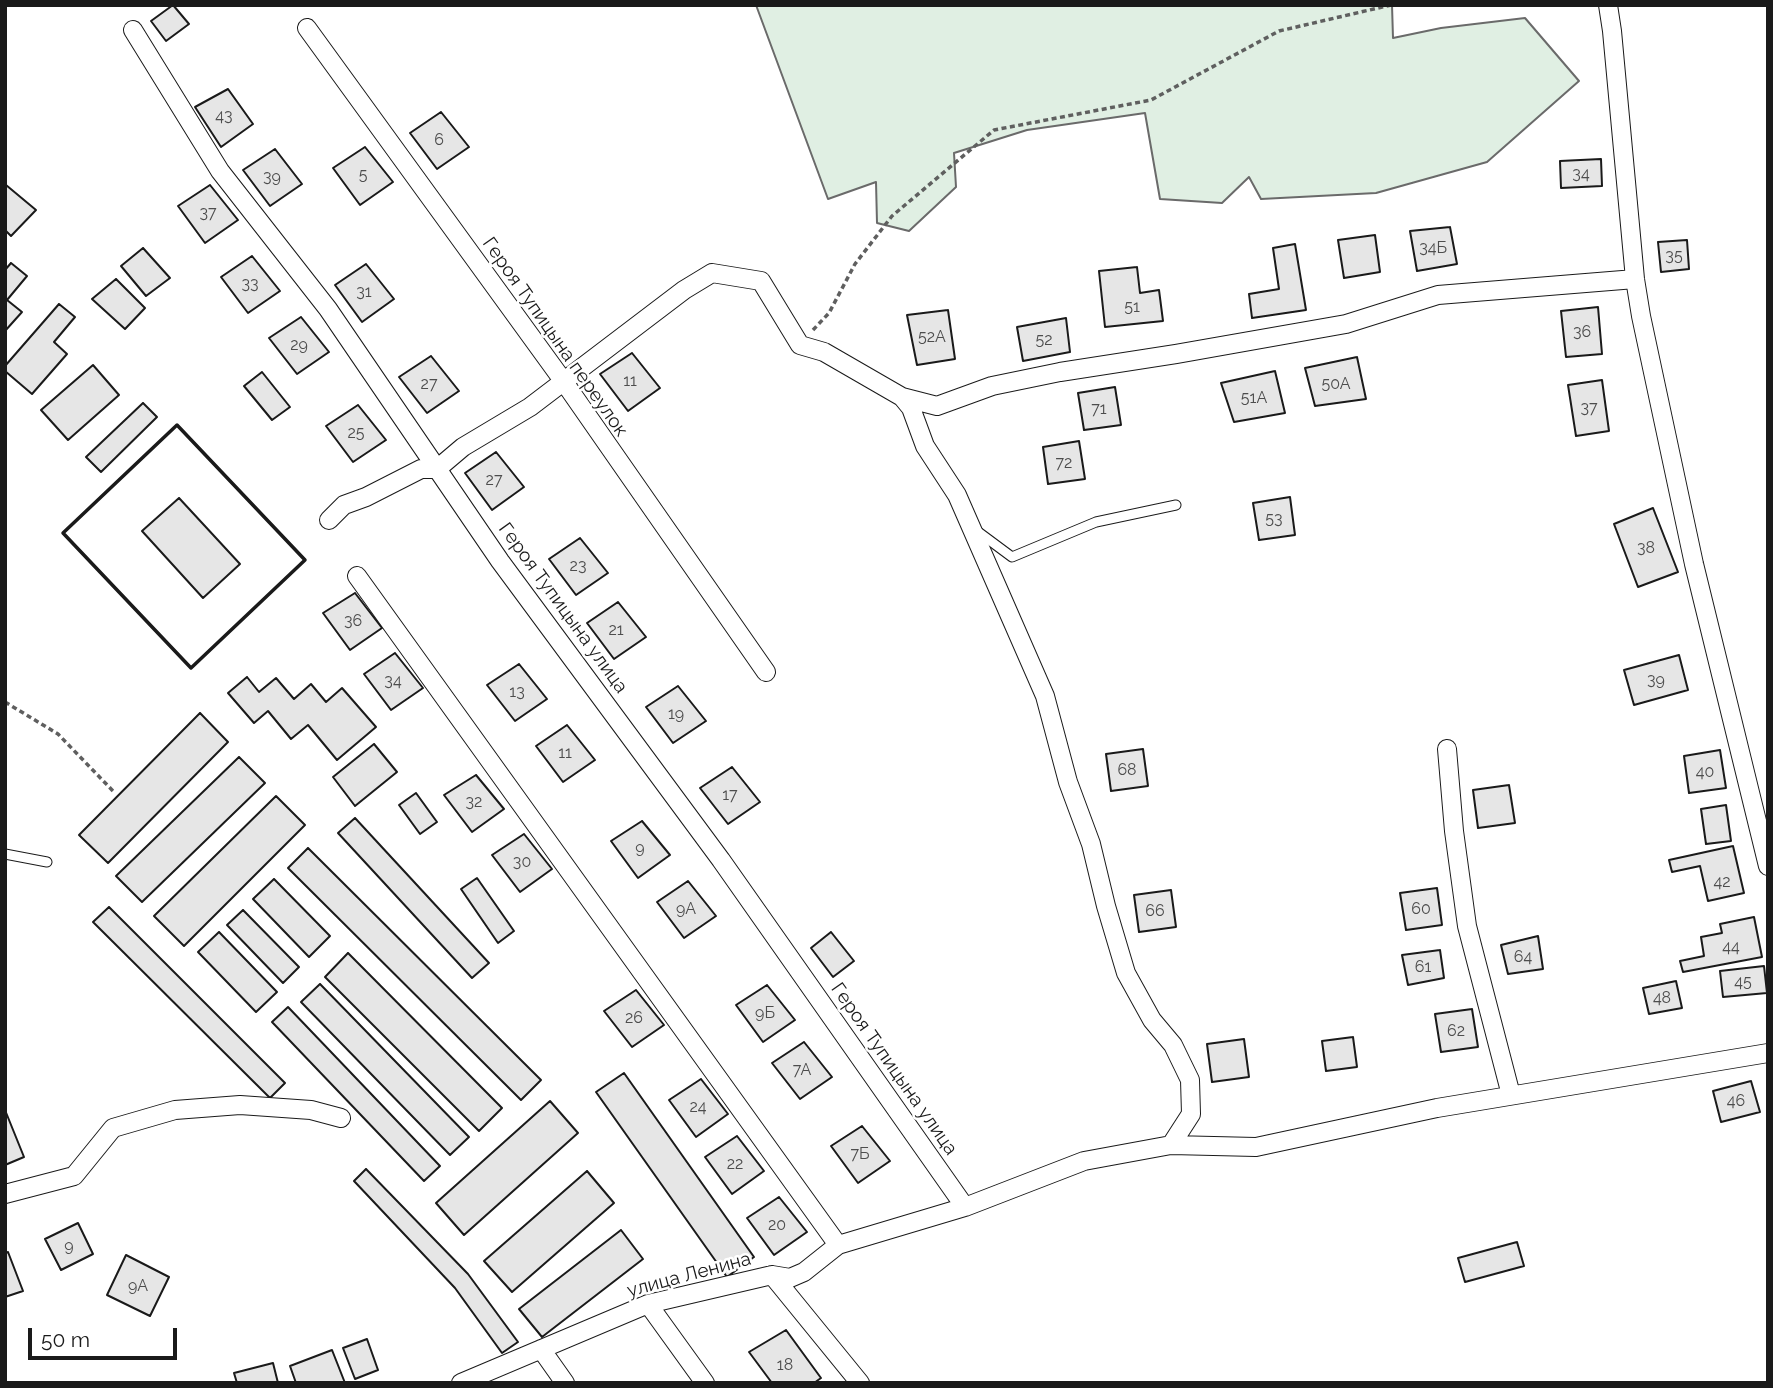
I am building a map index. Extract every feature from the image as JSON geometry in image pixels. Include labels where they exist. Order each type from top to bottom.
[{"type":"street","points":[[1608,5],[1641,316],[1694,564],[1768,866]]},
{"type":"street","name":"Героя Тупицына переулок","points":[[307,27],[564,382],[766,673]]},
{"type":"street","name":"Героя Тупицына улица","points":[[133,30],[220,171],[328,309],[500,561],[721,860],[965,1207]]},
{"type":"street","points":[[329,520],[344,505],[421,469],[437,468],[463,447],[530,407],[684,290],[712,273],[761,281],[800,345],[824,352],[902,397],[937,406],[992,386],[1060,372],[1346,324],[1438,295],[1635,279]]},
{"type":"street","points":[[902,397],[911,408],[925,446],[957,495],[973,528],[1007,613],[1045,696],[1068,782],[1091,844],[1126,973],[1152,1020],[1173,1045],[1190,1080],[1191,1114],[1171,1145]]},
{"type":"street","points":[[357,576],[838,1245],[965,1207],[1084,1161],[1171,1145],[1255,1147],[1437,1108],[1768,1053]]},
{"type":"street","points":[[1447,750],[1454,831],[1467,926],[1511,1096]]},
{"type":"street","points":[[5,1194],[74,1175],[113,1128],[175,1110],[240,1105],[312,1110],[341,1118]]},
{"type":"street","name":"улица Ленина","points":[[460,1383],[648,1304],[772,1275],[790,1278],[804,1272],[838,1245]]},
{"type":"street","points":[[772,1275],[860,1383]]},
{"type":"street","points":[[648,1304],[705,1383]]},
{"type":"street","points":[[541,1349],[565,1383]]},
{"type":"lane","points":[[973,528],[1012,557],[1097,522],[1176,505]]},
{"type":"lane","points":[[5,854],[47,862]]},
{"type":"path","points":[[800,345],[828,313],[855,264],[892,216],[994,130],[1151,100],[1279,31],[1391,5]]},
{"type":"path","points":[[5,702],[58,734],[113,791]]},
{"type":"green space","points":[[756,5],[1392,5],[1393,38],[1441,28],[1525,18],[1579,81],[1487,162],[1376,193],[1261,199],[1249,177],[1222,203],[1160,199],[1145,113],[1027,130],[954,153],[956,187],[909,231],[877,223],[876,182],[828,199]]},
{"type":"building","points":[[173,5],[189,24],[166,41],[151,21]]},
{"type":"building","points":[[228,89],[253,124],[221,147],[195,107]]},
{"type":"building","points":[[441,112],[469,147],[437,169],[410,133]]},
{"type":"building","points":[[365,147],[393,182],[360,205],[333,168]]},
{"type":"building","points":[[275,149],[302,184],[270,206],[243,170]]},
{"type":"building","points":[[1601,159],[1602,186],[1561,188],[1560,161]]},
{"type":"building","points":[[6,185],[36,210],[11,236],[5,230]]},
{"type":"building","points":[[210,185],[238,220],[205,243],[178,206]]},
{"type":"building","points":[[1450,227],[1457,264],[1417,271],[1410,231]]},
{"type":"building","points":[[1375,235],[1380,272],[1344,278],[1338,240]]},
{"type":"building","points":[[1687,240],[1689,269],[1661,272],[1658,242]]},
{"type":"building","points":[[1295,244],[1306,310],[1252,318],[1249,294],[1279,289],[1273,248]]},
{"type":"building","points":[[143,248],[170,278],[146,296],[121,266]]},
{"type":"building","points":[[252,256],[280,291],[248,313],[221,277]]},
{"type":"building","points":[[11,263],[27,276],[7,300],[22,312],[5,331],[5,270]]},
{"type":"building","points":[[366,264],[394,299],[362,322],[335,285]]},
{"type":"building","points":[[1137,267],[1140,293],[1159,290],[1163,321],[1105,327],[1099,271]]},
{"type":"building","points":[[116,279],[145,308],[125,329],[92,299]]},
{"type":"building","points":[[59,304],[75,317],[54,342],[67,354],[32,394],[5,371],[5,366]]},
{"type":"building","points":[[1598,307],[1602,354],[1566,357],[1561,311]]},
{"type":"building","points":[[948,310],[955,359],[917,365],[907,315]]},
{"type":"building","points":[[301,317],[329,352],[297,374],[269,338]]},
{"type":"building","points":[[1066,318],[1070,352],[1023,361],[1017,327]]},
{"type":"building","points":[[632,353],[660,388],[628,411],[600,374]]},
{"type":"building","points":[[431,356],[459,391],[427,413],[399,377]]},
{"type":"building","points":[[1357,357],[1366,399],[1315,406],[1305,368]]},
{"type":"building","points":[[93,365],[119,395],[68,440],[41,410]]},
{"type":"building","points":[[1275,371],[1285,413],[1234,422],[1221,383]]},
{"type":"building","points":[[262,372],[290,407],[272,420],[244,386]]},
{"type":"building","points":[[1602,380],[1609,431],[1576,436],[1568,385]]},
{"type":"building","points":[[1115,387],[1121,425],[1084,430],[1078,393]]},
{"type":"building","points":[[143,403],[157,417],[101,472],[86,457]]},
{"type":"building","points":[[358,405],[386,440],[353,462],[326,426]]},
{"type":"building","points":[[1079,441],[1085,479],[1048,484],[1043,447]]},
{"type":"building","points":[[496,452],[524,487],[492,510],[465,473]]},
{"type":"building","points":[[1290,497],[1295,535],[1259,540],[1253,503]]},
{"type":"building","points":[[179,498],[240,564],[203,598],[142,531]]},
{"type":"building","points":[[1653,508],[1678,572],[1638,587],[1614,524]]},
{"type":"building","points":[[580,538],[608,573],[576,595],[549,559]]},
{"type":"building","points":[[355,593],[382,628],[350,650],[323,613]]},
{"type":"building","points":[[618,602],[646,637],[614,659],[587,623]]},
{"type":"building","points":[[395,653],[423,688],[391,710],[364,674]]},
{"type":"building","points":[[1679,655],[1688,690],[1634,705],[1624,670]]},
{"type":"building","points":[[519,664],[547,699],[515,721],[487,685]]},
{"type":"building","points":[[247,677],[259,692],[276,678],[294,699],[311,684],[326,702],[342,688],[376,727],[337,760],[308,725],[291,739],[268,711],[254,723],[228,693]]},
{"type":"building","points":[[678,686],[706,721],[673,743],[646,707]]},
{"type":"building","points":[[200,713],[228,742],[108,863],[79,835]]},
{"type":"building","points":[[567,725],[595,760],[563,782],[536,746]]},
{"type":"building","points":[[374,744],[397,772],[355,806],[333,777]]},
{"type":"building","points":[[1143,749],[1148,786],[1111,791],[1106,754]]},
{"type":"building","points":[[1720,750],[1726,788],[1689,793],[1684,756]]},
{"type":"building","points":[[239,757],[265,783],[142,902],[116,876]]},
{"type":"building","points":[[732,767],[760,802],[728,824],[700,788]]},
{"type":"building","points":[[476,775],[504,809],[472,832],[444,795]]},
{"type":"building","points":[[1509,785],[1515,823],[1478,828],[1473,790]]},
{"type":"building","points":[[416,793],[437,822],[420,834],[399,805]]},
{"type":"building","points":[[276,796],[305,825],[184,946],[154,916]]},
{"type":"building","points":[[1726,805],[1731,841],[1706,844],[1701,809]]},
{"type":"building","points":[[355,818],[489,963],[472,978],[338,833]]},
{"type":"building","points":[[642,821],[670,855],[638,878],[611,841]]},
{"type":"building","points":[[524,834],[552,869],[520,892],[492,855]]},
{"type":"building","points":[[1733,846],[1744,893],[1708,901],[1700,866],[1672,872],[1669,860]]},
{"type":"building","points":[[308,848],[541,1080],[521,1100],[288,868]]},
{"type":"building","points":[[477,878],[514,931],[498,943],[461,889]]},
{"type":"building","points":[[274,879],[330,936],[309,957],[253,899]]},
{"type":"building","points":[[688,881],[716,916],[684,938],[657,902]]},
{"type":"building","points":[[1437,888],[1442,925],[1406,930],[1400,893]]},
{"type":"building","points":[[1171,890],[1176,927],[1139,932],[1134,895]]},
{"type":"building","points":[[109,907],[285,1083],[270,1098],[93,922]]},
{"type":"building","points":[[243,910],[299,967],[283,983],[227,925]]},
{"type":"building","points":[[1754,917],[1762,957],[1683,972],[1680,961],[1704,956],[1701,937],[1722,933],[1720,924]]},
{"type":"building","points":[[219,932],[277,992],[256,1012],[198,952]]},
{"type":"building","points":[[831,932],[854,961],[833,977],[811,948]]},
{"type":"building","points":[[1538,936],[1543,969],[1508,974],[1501,945]]},
{"type":"building","points":[[1440,950],[1444,978],[1408,985],[1402,955]]},
{"type":"building","points":[[348,953],[502,1108],[479,1131],[325,977]]},
{"type":"building","points":[[1764,966],[1767,993],[1723,997],[1720,971]]},
{"type":"building","points":[[1676,981],[1682,1008],[1649,1014],[1643,988]]},
{"type":"building","points":[[320,984],[469,1137],[450,1155],[301,1002]]},
{"type":"building","points":[[767,985],[795,1020],[763,1042],[736,1005]]},
{"type":"building","points":[[636,990],[664,1025],[632,1047],[604,1011]]},
{"type":"building","points":[[288,1007],[440,1166],[424,1181],[272,1022]]},
{"type":"building","points":[[1472,1009],[1478,1047],[1441,1052],[1435,1014]]},
{"type":"building","points":[[1353,1037],[1357,1067],[1326,1071],[1322,1041]]},
{"type":"building","points":[[1244,1039],[1249,1077],[1212,1082],[1207,1044]]},
{"type":"building","points":[[804,1042],[832,1077],[800,1099],[772,1063]]},
{"type":"building","points":[[624,1073],[754,1257],[727,1277],[596,1092]]},
{"type":"building","points":[[701,1079],[728,1114],[696,1137],[669,1100]]},
{"type":"building","points":[[1751,1081],[1760,1112],[1721,1122],[1713,1091]]},
{"type":"building","points":[[550,1101],[578,1133],[464,1235],[436,1203]]},
{"type":"building","points":[[5,1110],[24,1157],[5,1165]]},
{"type":"building","points":[[862,1126],[890,1161],[858,1183],[831,1146]]},
{"type":"building","points":[[737,1136],[764,1171],[732,1194],[705,1157]]},
{"type":"building","points":[[366,1169],[468,1274],[518,1342],[502,1353],[455,1288],[354,1181]]},
{"type":"building","points":[[587,1171],[614,1203],[512,1292],[484,1261]]},
{"type":"building","points":[[779,1197],[807,1232],[774,1255],[747,1218]]},
{"type":"building","points":[[78,1223],[93,1254],[61,1270],[45,1239]]},
{"type":"building","points":[[621,1230],[643,1259],[542,1337],[519,1309]]},
{"type":"building","points":[[1517,1242],[1524,1266],[1465,1282],[1458,1258]]},
{"type":"building","points":[[8,1252],[23,1291],[5,1297],[5,1253]]},
{"type":"building","points":[[126,1255],[169,1277],[150,1316],[107,1295]]},
{"type":"building","points":[[786,1330],[821,1378],[814,1383],[772,1383],[749,1352]]},
{"type":"building","points":[[367,1339],[378,1370],[355,1379],[343,1348]]},
{"type":"building","points":[[332,1350],[345,1383],[296,1383],[290,1366]]},
{"type":"building","points":[[273,1363],[278,1383],[237,1383],[234,1373]]},
{"type":"wall","points":[[177,425],[305,560],[191,668],[63,533],[177,425]]}]
